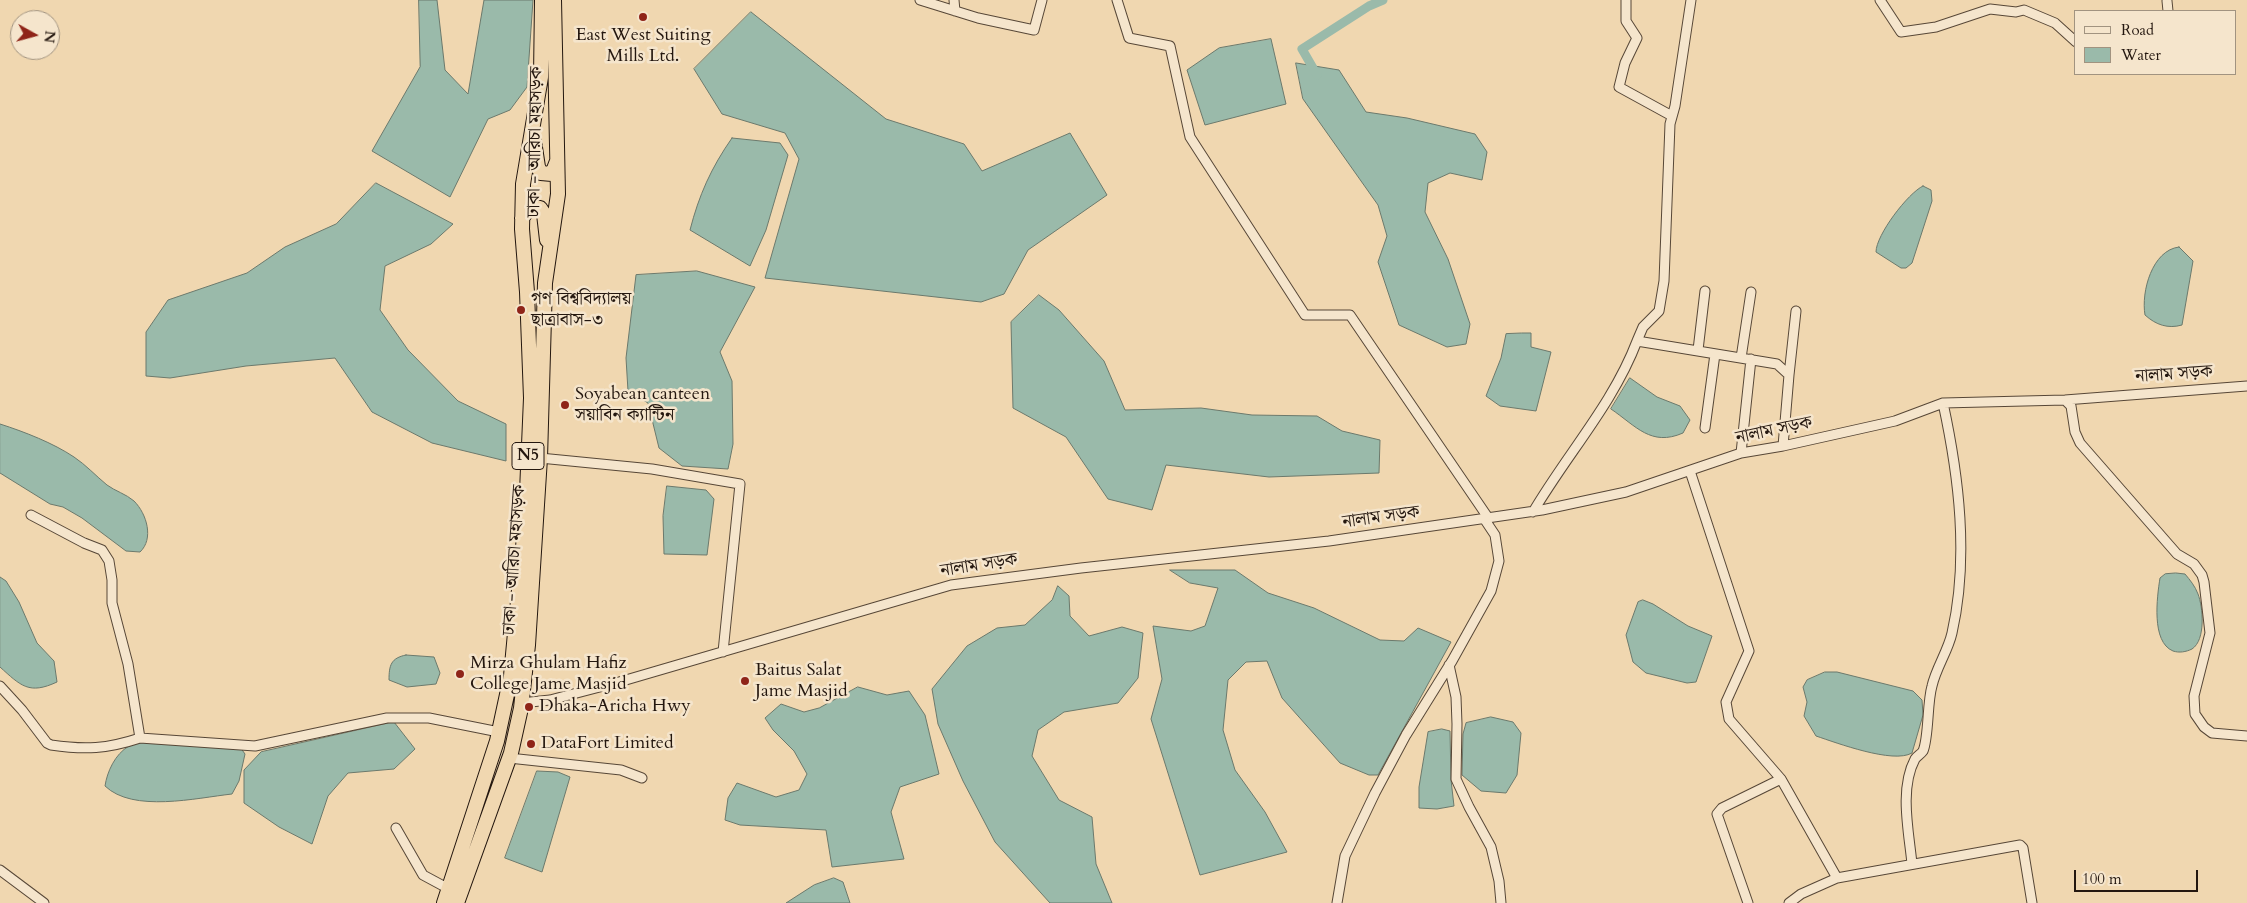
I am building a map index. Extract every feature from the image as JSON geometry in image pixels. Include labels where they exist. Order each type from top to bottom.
[{"type":"highway","name":"N5","points":[[444,903],[499,732],[511,676],[526,505],[531,398],[522,218],[523,184],[541,78],[542,0]]},
{"type":"highway","name":"ঢাকা - আরিচা মহাসড়ক","points":[[457,903],[509,758],[521,703],[528,645],[540,458],[548,258],[556,212],[558,158],[554,0]]},
{"type":"highway","points":[[532,126],[538,167],[541,173],[552,174],[558,158]]},
{"type":"highway","points":[[522,218],[530,207],[540,208],[544,214],[548,258]]},
{"type":"street","points":[[920,0],[955,11],[1034,30],[1042,0]]},
{"type":"street","points":[[954,0],[955,11]]},
{"type":"street","points":[[1117,0],[1129,38],[1170,46],[1190,137],[1305,315],[1350,315],[1404,391],[1495,534],[1499,561],[1491,591],[1450,665],[1406,735],[1345,856],[1337,903]]},
{"type":"street","points":[[1626,0],[1626,21],[1636,38],[1625,63],[1619,87],[1672,116]]},
{"type":"street","points":[[1532,512],[1554,475],[1608,402],[1627,369],[1643,327],[1658,311],[1664,281],[1672,116],[1691,0]]},
{"type":"street","points":[[1880,0],[1900,32],[1936,27],[1990,9],[2016,12],[2024,10],[2054,23],[2074,40]]},
{"type":"street","points":[[1698,350],[1705,291]]},
{"type":"street","points":[[1741,358],[1751,292]]},
{"type":"street","points":[[1783,446],[1796,312]]},
{"type":"street","points":[[1637,341],[1778,364],[1789,375]]},
{"type":"street","points":[[1705,428],[1715,354]]},
{"type":"street","points":[[1741,453],[1752,359]]},
{"type":"street","name":"নালাম সড়ক","points":[[521,703],[561,698],[964,582],[1329,542],[1532,512],[1626,492],[1741,453],[1783,446],[1895,421],[1943,402],[2064,400],[2247,386]]},
{"type":"street","points":[[2064,400],[2072,406],[2075,432],[2080,443],[2177,554],[2194,564],[2202,575],[2210,633],[2194,696],[2196,714],[2204,727],[2212,733],[2247,736]]},
{"type":"street","points":[[1912,864],[1908,820],[1905,813],[1909,782],[1915,760],[1923,751],[1932,686],[1952,634],[1960,568],[1959,510],[1954,452],[1943,402]]},
{"type":"street","points":[[540,458],[652,469],[740,484],[723,652]]},
{"type":"street","points":[[1690,471],[1749,651],[1726,702],[1729,719],[1781,779],[1837,878]]},
{"type":"street","points":[[32,515],[84,543],[102,550],[110,561],[112,603],[128,664],[140,738]]},
{"type":"street","points":[[1450,665],[1456,697],[1458,724],[1456,779],[1491,846],[1499,881],[1501,903]]},
{"type":"street","points":[[0,686],[22,710],[47,743],[80,750],[105,748],[140,738],[255,746],[387,718],[429,718],[499,732]]},
{"type":"street","points":[[509,758],[621,770],[642,778]]},
{"type":"street","points":[[1748,903],[1717,814],[1722,808],[1781,779]]},
{"type":"street","points":[[396,828],[423,875],[449,889]]},
{"type":"street","points":[[1790,903],[1801,894],[1837,878],[2020,845],[2023,848],[2032,903]]},
{"type":"street","points":[[0,870],[44,903]]},
{"type":"water","points":[[419,0],[437,0],[445,70],[468,94],[484,0],[533,0],[527,87],[510,110],[488,119],[450,197],[372,151],[420,67]]},
{"type":"water","points":[[751,12],[886,119],[964,144],[982,171],[1070,133],[1107,195],[1028,250],[1004,294],[981,302],[765,278],[799,159],[785,133],[722,114],[694,69]]},
{"type":"water","points":[[1271,39],[1286,104],[1205,125],[1187,70],[1219,48]]},
{"type":"water","points":[[1296,63],[1339,70],[1366,112],[1407,118],[1475,134],[1487,152],[1482,180],[1450,173],[1428,183],[1425,212],[1448,259],[1470,324],[1466,344],[1447,347],[1399,325],[1378,262],[1387,236],[1378,205],[1303,99]]},
{"type":"water","points":[[732,138],[780,143],[788,155],[766,230],[750,266],[690,230],[706,182]]},
{"type":"water","points":[[376,183],[453,224],[431,244],[385,266],[380,310],[408,350],[458,401],[506,424],[506,461],[432,443],[372,412],[335,358],[246,366],[170,378],[146,376],[146,332],[168,300],[247,273],[285,247],[336,224]]},
{"type":"water","points":[[1923,186],[1931,190],[1932,201],[1912,263],[1906,268],[1901,268],[1876,252],[1877,245],[1894,215],[1909,197]]},
{"type":"water","points":[[2179,247],[2193,261],[2182,325],[2167,326],[2158,324],[2145,315],[2145,295],[2150,274],[2155,264],[2170,250]]},
{"type":"water","points":[[697,271],[755,287],[720,352],[732,381],[733,444],[728,469],[682,466],[659,448],[648,403],[628,391],[626,358],[636,275]]},
{"type":"water","points":[[1039,295],[1059,310],[1104,361],[1125,410],[1201,408],[1252,415],[1317,416],[1342,431],[1380,440],[1379,473],[1269,477],[1166,465],[1152,510],[1108,499],[1066,437],[1013,408],[1011,322]]},
{"type":"water","points":[[1531,333],[1531,347],[1551,352],[1536,411],[1500,406],[1486,396],[1501,358],[1506,334]]},
{"type":"water","points":[[1630,378],[1657,397],[1680,406],[1690,420],[1683,433],[1662,438],[1644,433],[1611,409]]},
{"type":"water","points":[[0,424],[38,438],[66,452],[83,463],[107,485],[134,501],[139,506],[145,519],[148,534],[144,547],[140,552],[126,551],[82,518],[63,507],[50,504],[0,473]]},
{"type":"water","points":[[667,486],[706,490],[714,499],[707,555],[664,554],[663,516]]},
{"type":"water","points":[[1170,570],[1235,570],[1268,593],[1314,608],[1380,640],[1404,641],[1418,628],[1451,642],[1378,775],[1369,775],[1340,763],[1282,698],[1267,661],[1246,662],[1228,680],[1223,730],[1235,770],[1265,812],[1287,852],[1200,875],[1151,719],[1162,679],[1153,626],[1191,631],[1205,626],[1218,588],[1190,583]]},
{"type":"water","points":[[2165,574],[2185,574],[2194,586],[2200,600],[2202,615],[2200,638],[2192,649],[2182,652],[2173,651],[2166,646],[2158,629],[2157,618],[2160,578]]},
{"type":"water","points":[[0,577],[6,581],[19,602],[37,643],[54,661],[57,682],[39,688],[32,688],[20,684],[0,667]]},
{"type":"water","points":[[1058,586],[1069,596],[1070,616],[1089,636],[1122,627],[1143,633],[1138,678],[1118,703],[1064,712],[1038,730],[1032,756],[1059,800],[1092,817],[1096,864],[1112,903],[1050,903],[995,842],[963,781],[938,724],[932,689],[967,646],[997,628],[1025,625],[1052,600]]},
{"type":"water","points":[[1643,600],[1653,604],[1688,626],[1712,636],[1696,682],[1687,683],[1646,673],[1633,662],[1626,635],[1638,602]]},
{"type":"water","points":[[406,655],[434,657],[440,673],[436,684],[407,687],[389,680],[394,660]]},
{"type":"water","points":[[1825,672],[1837,672],[1913,691],[1922,700],[1923,715],[1912,753],[1903,756],[1879,754],[1816,736],[1804,716],[1807,702],[1803,687],[1807,680]]},
{"type":"water","points":[[858,687],[887,695],[909,691],[925,715],[939,774],[900,787],[891,812],[904,859],[832,867],[826,830],[740,825],[725,820],[728,798],[737,783],[776,797],[799,790],[807,774],[794,751],[773,730],[765,718],[781,704],[804,712],[819,708]]},
{"type":"water","points":[[1491,717],[1513,722],[1521,733],[1517,775],[1506,793],[1481,791],[1462,775],[1463,734],[1466,723]]},
{"type":"water","points":[[394,722],[415,749],[394,769],[348,773],[328,796],[312,844],[279,827],[244,803],[244,770],[261,752]]},
{"type":"water","points":[[1442,729],[1450,731],[1451,780],[1454,806],[1437,809],[1419,808],[1419,787],[1428,732]]},
{"type":"water","points":[[148,741],[240,747],[245,754],[239,781],[232,794],[166,802],[132,799],[117,794],[105,786],[110,769],[124,749],[131,745]]},
{"type":"water","points":[[537,771],[558,772],[570,777],[542,872],[505,858]]},
{"type":"water","points":[[834,878],[843,882],[850,903],[786,903],[814,885]]},
{"type":"waterway","points":[[1317,75],[1302,49],[1369,6],[1383,0]]},
{"type":"place","name":"East West Suiting Mills Ltd.","points":[[643,17]]},
{"type":"place","name":"গণ বিশ্ববিদ্যালয় ছাত্রাবাস-৩","points":[[521,310]]},
{"type":"place","name":"Soyabean canteen সয়াবিন ক্যান্টিন","points":[[565,405]]},
{"type":"place","name":"Mirza Ghulam Hafiz College Jame Masjid","points":[[460,674]]},
{"type":"place","name":"Baitus Salat Jame Masjid","points":[[745,681]]},
{"type":"place","name":"Dhaka-Aricha Hwy","points":[[529,707]]},
{"type":"place","name":"DataFort Limited","points":[[531,744]]}]
